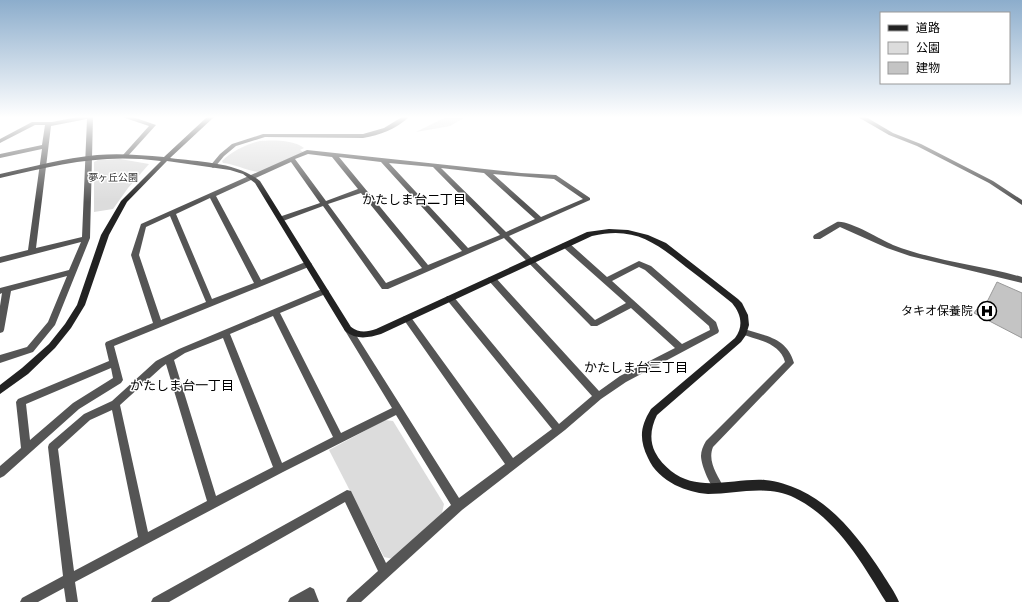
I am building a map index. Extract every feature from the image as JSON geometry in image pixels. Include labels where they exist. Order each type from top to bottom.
[{"type":"street","points":[[0,359],[30,350],[52,323],[86,238],[89,145]]},
{"type":"street","points":[[125,156],[135,145]]},
{"type":"street","points":[[0,390],[25,371],[52,346],[68,326],[81,305],[105,235],[124,202],[181,145]]},
{"type":"street","points":[[213,166],[222,155],[234,145]]},
{"type":"street","points":[[918,145],[991,182],[1022,203]]},
{"type":"street","points":[[0,156],[46,146],[32,252]]},
{"type":"street","points":[[158,324],[135,255],[143,226],[307,152],[556,177],[588,199],[385,287],[292,159]]},
{"type":"street","points":[[334,155],[427,269]]},
{"type":"street","points":[[0,176],[89,158],[125,156],[237,169],[252,177],[258,182],[458,506]]},
{"type":"street","points":[[383,160],[467,252]]},
{"type":"street","points":[[435,166],[594,324],[632,304]]},
{"type":"street","points":[[486,171],[540,220]]},
{"type":"street","points":[[281,219],[362,190]]},
{"type":"street","points":[[212,195],[259,284]]},
{"type":"street","points":[[172,213],[210,303]]},
{"type":"street","points":[[817,237],[839,224],[860,231],[871,238],[897,249],[1022,280]]},
{"type":"street","points":[[348,329],[357,334],[370,334],[590,234],[609,231],[636,234],[658,242],[735,301],[743,310],[745,315],[745,326],[744,332],[738,340],[654,412],[646,427],[646,442],[650,454],[667,474],[693,487],[719,488],[760,485],[790,491],[809,500],[842,527],[893,602]]},
{"type":"street","points":[[0,260],[86,238]]},
{"type":"street","points":[[566,244],[681,348]]},
{"type":"street","points":[[0,473],[76,406],[118,380],[109,344],[308,264]]},
{"type":"street","points":[[352,602],[386,573],[458,506],[558,430],[598,396],[623,379],[681,348],[715,332],[713,324],[648,268],[639,264],[606,281]]},
{"type":"street","points":[[0,330],[4,290],[72,272]]},
{"type":"street","points":[[492,279],[598,396]]},
{"type":"street","points":[[72,602],[53,447],[87,417],[115,404],[159,364],[169,358],[182,351],[325,291]]},
{"type":"street","points":[[450,298],[558,430]]},
{"type":"street","points":[[275,312],[339,439]]},
{"type":"street","points":[[407,318],[512,465]]},
{"type":"street","points":[[719,488],[707,463],[706,450],[709,444],[790,364],[785,350],[780,346],[744,332]]},
{"type":"street","points":[[225,333],[279,469]]},
{"type":"street","points":[[169,358],[213,503]]},
{"type":"street","points":[[26,449],[21,402],[114,363]]},
{"type":"street","points":[[115,404],[144,540]]},
{"type":"street","points":[[26,602],[213,503],[398,409]]},
{"type":"street","points":[[157,602],[168,599],[347,495],[386,573]]},
{"type":"street","points":[[294,602],[310,593],[313,602]]},
{"type":"green space","points":[[300,145],[304,148],[300,150],[303,152],[260,172],[223,163],[222,161],[226,157],[244,146]]},
{"type":"green space","name":"夢ヶ丘公園","points":[[120,159],[149,164],[128,188],[113,209],[94,212],[94,162],[98,160]]},
{"type":"green space","points":[[385,420],[393,421],[444,504],[442,513],[393,559],[384,557],[329,450]]},
{"type":"building","name":"タキオ保養院","points":[[997,282],[1022,293],[1022,338],[974,313],[982,302],[986,304]]},
{"type":"place","name":"タキオ保養院","points":[[987,311]]},
{"type":"district","name":"かたしま台二丁目","points":[[414,199]]},
{"type":"district","name":"かたしま台三丁目","points":[[636,367]]},
{"type":"district","name":"かたしま台一丁目","points":[[182,385]]}]
